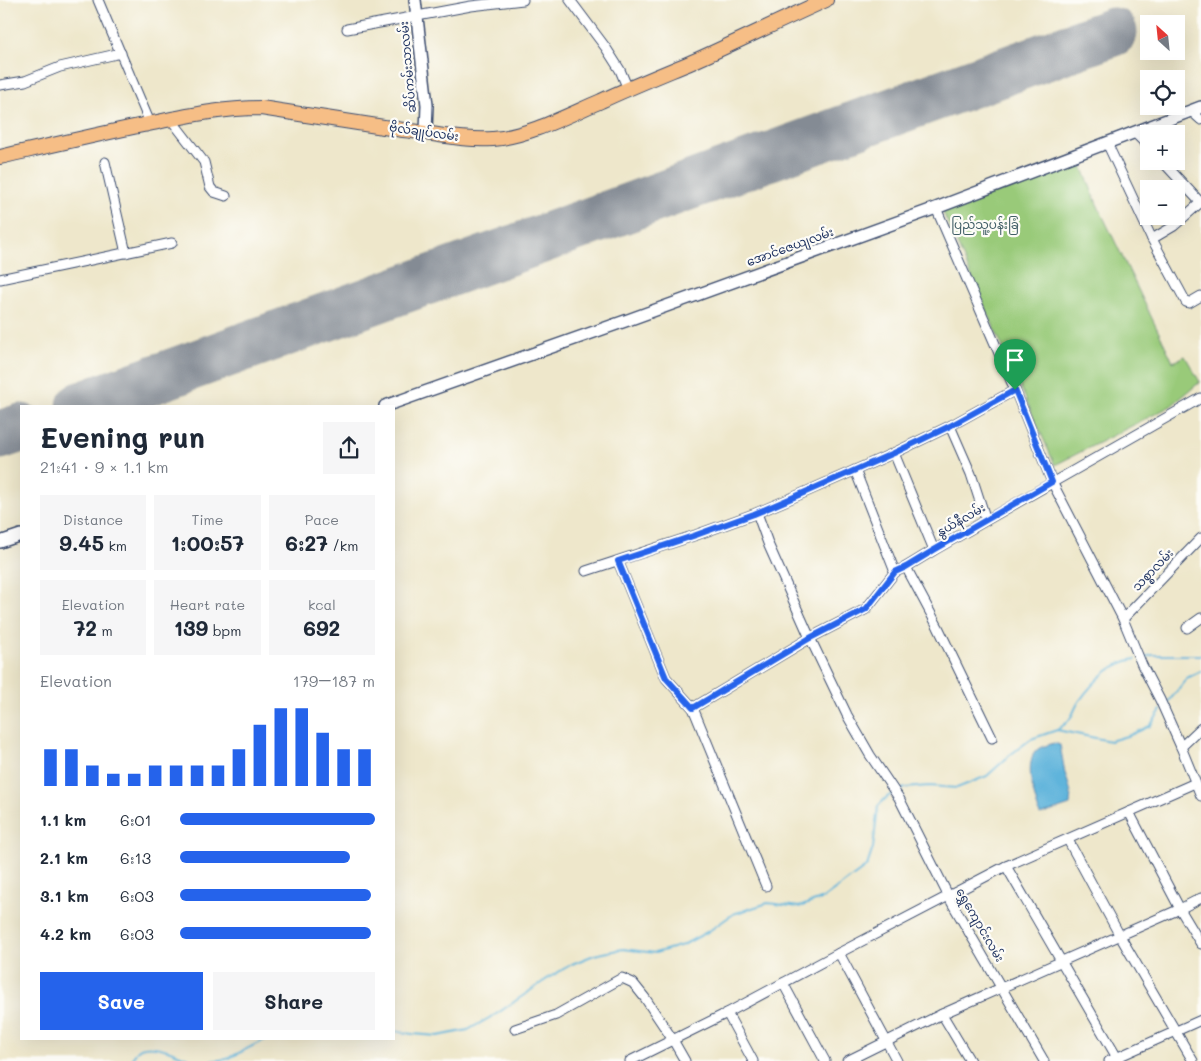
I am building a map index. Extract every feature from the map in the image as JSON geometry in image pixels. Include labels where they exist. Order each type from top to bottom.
[{"type":"highway","name":"ဗိုလ်ချုပ်လမ်း","points":[[0,158],[170,118],[222,110],[261,108],[426,132],[454,138],[494,139],[506,137],[571,114],[692,62],[810,3],[826,0]]},
{"type":"street","points":[[98,0],[150,124]]},
{"type":"street","name":"ဆိပ်ကမ်းသာလမ်း","points":[[415,0],[427,105],[426,132]]},
{"type":"street","points":[[347,29],[418,16],[470,3],[522,0]]},
{"type":"street","points":[[570,0],[606,48],[620,70],[628,89]]},
{"type":"street","points":[[0,85],[25,81],[60,67],[121,53]]},
{"type":"street","points":[[1196,109],[1201,120]]},
{"type":"street","name":"အောင်ဇေယျလမ်း","points":[[389,405],[936,208],[1196,109]]},
{"type":"street","points":[[170,118],[204,162],[210,187],[214,192],[226,196]]},
{"type":"street","points":[[1135,132],[1140,137]]},
{"type":"street","points":[[1107,143],[1152,239],[1186,302],[1189,303],[1201,296]]},
{"type":"street","points":[[105,162],[126,253]]},
{"type":"street","points":[[1152,239],[1174,226],[1201,203],[1170,170]]},
{"type":"street","points":[[936,208],[1015,390],[1052,482],[1122,619],[1181,747],[1201,796]]},
{"type":"street","points":[[0,277],[172,243]]},
{"type":"street","points":[[586,572],[757,513],[894,453],[950,426],[1015,390]]},
{"type":"street","name":"နွယ်နီလမ်း","points":[[693,708],[810,638],[866,609],[895,572],[1201,398]]},
{"type":"street","points":[[950,426],[971,474],[986,520]]},
{"type":"street","points":[[894,453],[934,550]]},
{"type":"street","points":[[855,470],[895,572]]},
{"type":"street","name":"ရွှေကျောင်းလမ်း","points":[[757,513],[769,546],[847,715],[870,755],[899,798],[949,896],[1044,1061]]},
{"type":"street","points":[[0,542],[20,535]]},
{"type":"street","name":"သစ္စာလမ်း","points":[[1122,619],[1201,538]]},
{"type":"street","points":[[618,561],[666,678],[693,708],[766,886]]},
{"type":"street","points":[[906,567],[938,627],[992,738]]},
{"type":"street","points":[[1187,628],[1201,618]]},
{"type":"street","points":[[1181,747],[1201,728]]},
{"type":"street","points":[[630,1061],[726,1013],[1006,866],[1196,783]]},
{"type":"street","points":[[1129,812],[1180,909],[1201,944]]},
{"type":"street","points":[[1068,840],[1120,936],[1193,1061]]},
{"type":"street","points":[[1006,866],[1115,1060],[1201,1020]]},
{"type":"street","points":[[846,1061],[942,1014],[1120,936],[1201,898]]},
{"type":"street","points":[[839,953],[897,1061]]},
{"type":"street","points":[[515,1029],[556,1016],[622,978],[633,983],[645,998],[685,1061]]},
{"type":"street","points":[[783,983],[825,1061]]},
{"type":"street","points":[[726,1013],[753,1061]]},
{"type":"street","points":[[942,1014],[970,1061]]},
{"type":"green space","name":"ပြည်သူ့ပန်းခြံ","points":[[1079,158],[1097,204],[1173,362],[1185,356],[1200,382],[1171,406],[1055,465],[942,210]]},
{"type":"water","points":[[1054,743],[1060,745],[1065,773],[1071,792],[1070,805],[1040,815],[1031,780],[1031,762],[1033,755],[1038,749]]},
{"type":"waterway","points":[[1143,658],[1152,655],[1201,655]]},
{"type":"waterway","points":[[1057,730],[1072,716],[1078,703],[1096,681],[1119,664],[1136,659]]},
{"type":"waterway","points":[[1166,705],[1187,678],[1201,671]]},
{"type":"waterway","points":[[899,791],[905,788],[929,786],[957,788],[987,776],[1031,739],[1057,730],[1110,741],[1130,735],[1150,726],[1161,710]]},
{"type":"waterway","points":[[395,1031],[438,1036],[468,1030],[498,1013],[550,977],[572,964],[594,955],[623,949],[655,953],[683,945],[709,931],[733,914],[768,903],[799,907],[824,898],[867,866],[873,848],[878,806],[892,794]]},
{"type":"waterway","points":[[211,1061],[227,1059],[264,1040]]},
{"type":"waterway","points":[[131,1061],[136,1052],[144,1047],[156,1047],[195,1061]]},
{"type":"runway","points":[[84,405],[1113,32]]},
{"type":"runway","points":[[0,435],[20,428]]},
{"type":"route","points":[[1015,390],[1052,482],[895,572],[866,609],[810,638],[693,708],[666,678],[618,561],[754,514],[801,494],[950,426],[1015,390]]}]
